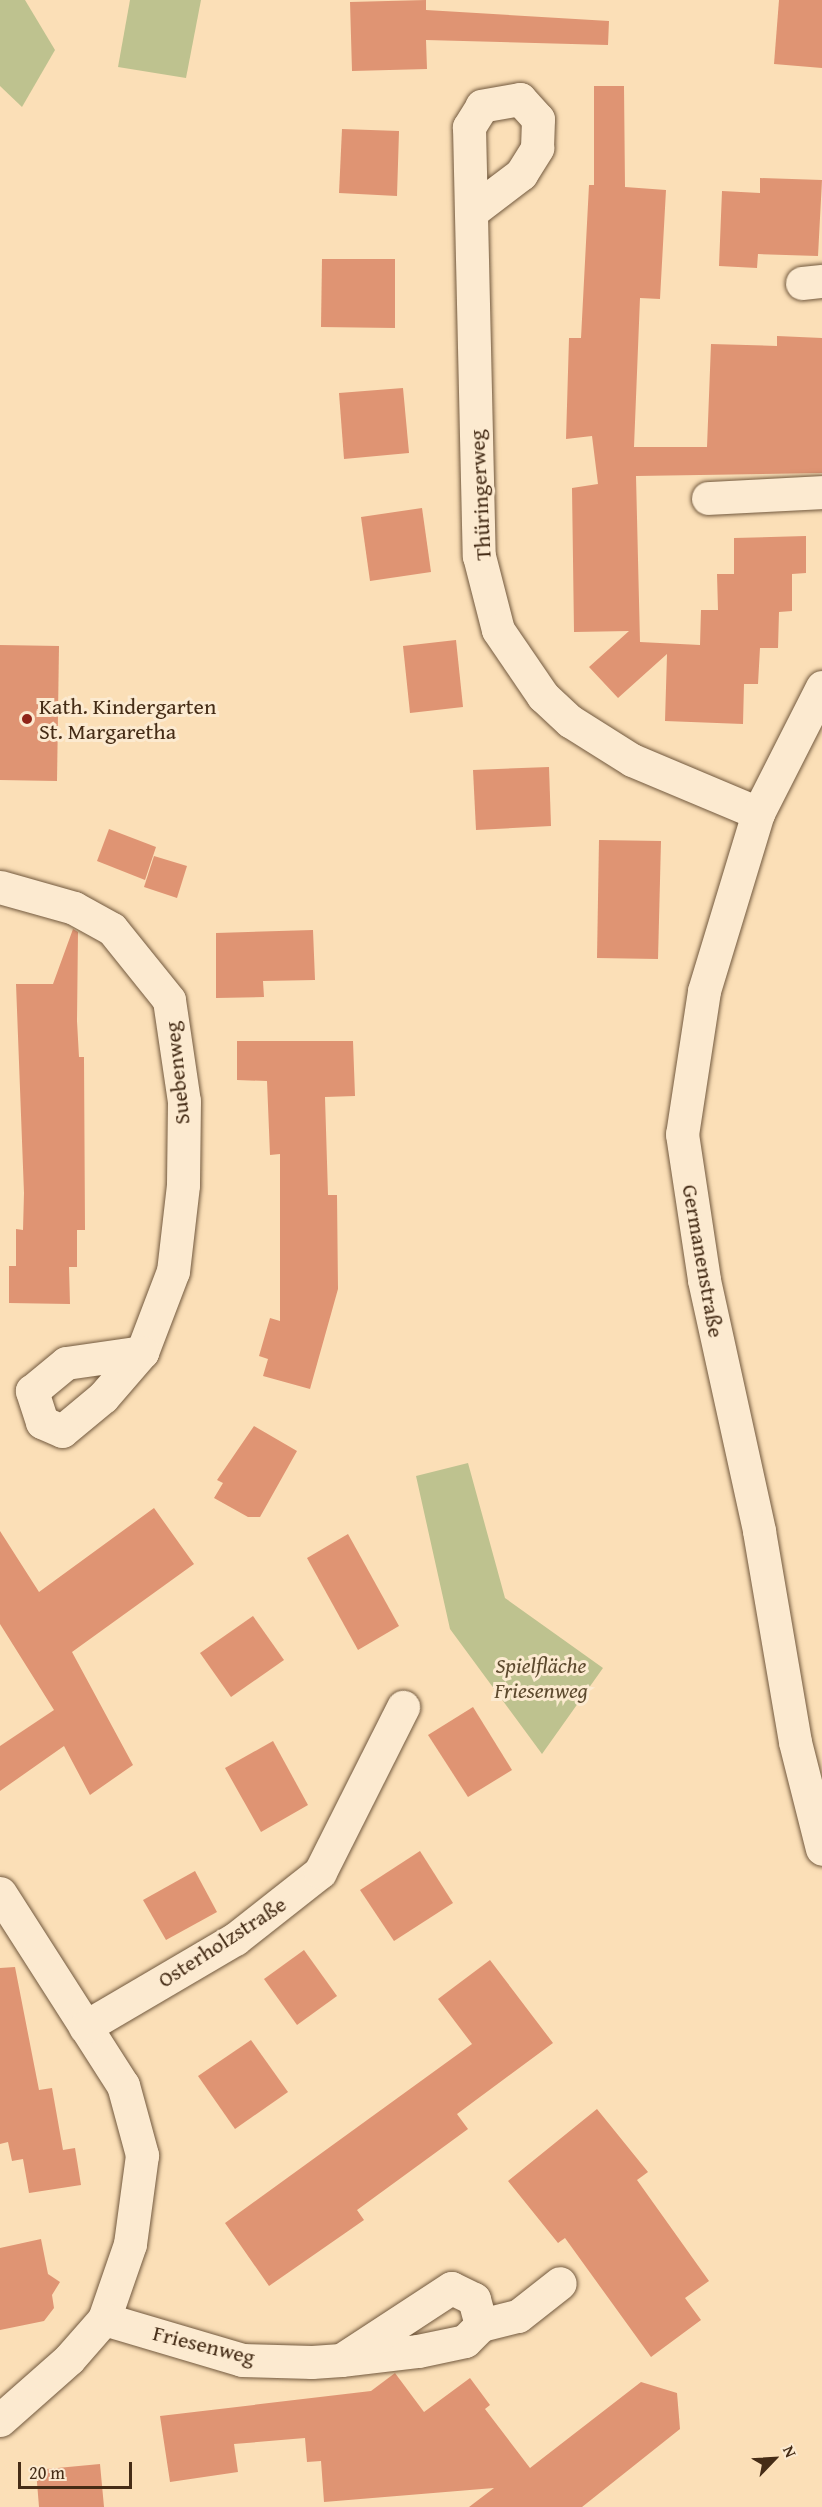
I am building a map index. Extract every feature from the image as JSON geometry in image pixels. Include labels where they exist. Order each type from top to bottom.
[{"type":"street","name":"Thüringerweg","points":[[471,212],[479,556],[498,630],[543,696],[570,721],[632,760],[758,813]]},
{"type":"street","points":[[708,498],[822,492]]},
{"type":"street","name":"Germanenstraße","points":[[822,687],[758,813],[704,991],[682,1134],[704,1280],[759,1531],[795,1742],[822,1849]]},
{"type":"street","name":"Suebenweg","points":[[0,887],[74,908],[112,929],[169,999],[184,1101],[183,1185],[173,1271],[142,1352]]},
{"type":"street","name":"Osterholzstraße","points":[[85,2027],[235,1939],[320,1872],[403,1707]]},
{"type":"street","points":[[0,1893],[123,2085],[142,2155],[130,2244],[104,2319],[69,2359],[0,2420]]},
{"type":"street","points":[[341,2360],[451,2288],[474,2299],[481,2325],[518,2316],[560,2283]]},
{"type":"street","name":"Friesenweg","points":[[104,2319],[242,2360],[341,2360],[465,2342],[481,2325]]},
{"type":"green space","points":[[0,0],[25,0],[55,50],[22,107],[0,86]]},
{"type":"green space","points":[[130,0],[201,0],[186,78],[118,67]]},
{"type":"green space","name":"Spielfläche Friesenweg","points":[[468,1463],[505,1598],[603,1668],[542,1754],[450,1629],[416,1476]]},
{"type":"building","points":[[426,0],[426,10],[609,21],[608,45],[426,40],[427,69],[352,71],[350,2]]},
{"type":"building","points":[[779,0],[822,0],[822,68],[774,64]]},
{"type":"building","points":[[594,86],[624,86],[625,187],[666,190],[660,299],[640,298],[634,447],[707,447],[711,344],[777,346],[777,336],[822,338],[822,473],[636,476],[640,642],[700,645],[701,610],[718,610],[717,574],[734,574],[734,538],[806,536],[806,573],[792,574],[792,611],[779,612],[778,648],[760,648],[758,684],[744,684],[743,724],[665,721],[667,654],[618,698],[589,667],[629,631],[574,632],[572,488],[598,484],[592,436],[566,439],[569,338],[581,338],[589,185],[594,185]]},
{"type":"building","points":[[342,129],[399,131],[397,196],[339,193]]},
{"type":"building","points":[[760,178],[822,180],[818,256],[758,254],[757,268],[719,266],[722,191],[760,193]]},
{"type":"building","points":[[322,259],[395,259],[395,328],[321,327]]},
{"type":"building","points":[[403,388],[409,453],[344,459],[339,393]]},
{"type":"building","points":[[422,508],[431,572],[370,581],[361,517]]},
{"type":"building","points":[[456,640],[463,707],[410,713],[403,646]]},
{"type":"building","name":"Kath. Kindergarten St. Margaretha","points":[[0,645],[59,646],[57,781],[0,780]]},
{"type":"building","points":[[549,767],[551,826],[476,830],[473,770]]},
{"type":"building","points":[[109,829],[156,847],[145,880],[97,861]]},
{"type":"building","points":[[599,840],[661,841],[658,959],[597,958]]},
{"type":"building","points":[[154,856],[187,866],[177,898],[144,887]]},
{"type":"building","points":[[73,929],[78,932],[79,1057],[84,1057],[85,1230],[77,1230],[77,1267],[69,1267],[70,1304],[9,1303],[9,1266],[16,1266],[16,1229],[23,1230],[24,1193],[16,984],[53,984]]},
{"type":"building","points":[[313,930],[315,980],[263,981],[264,997],[216,998],[216,933]]},
{"type":"building","points":[[237,1041],[353,1041],[355,1096],[325,1097],[328,1195],[337,1195],[338,1289],[310,1389],[263,1376],[268,1359],[259,1356],[270,1318],[280,1321],[280,1154],[270,1155],[267,1081],[237,1080]]},
{"type":"building","points":[[254,1426],[297,1451],[260,1517],[248,1517],[214,1498],[223,1483],[217,1480]]},
{"type":"building","points":[[154,1508],[194,1564],[72,1652],[133,1765],[90,1795],[64,1746],[0,1791],[0,1746],[54,1710],[0,1624],[0,1531],[39,1592]]},
{"type":"building","points":[[348,1534],[399,1626],[358,1650],[307,1558]]},
{"type":"building","points":[[253,1616],[284,1660],[231,1697],[200,1653]]},
{"type":"building","points":[[473,1707],[512,1770],[468,1797],[428,1735]]},
{"type":"building","points":[[273,1741],[308,1805],[261,1832],[225,1768]]},
{"type":"building","points":[[420,1851],[453,1903],[394,1941],[360,1890]]},
{"type":"building","points":[[195,1871],[217,1912],[166,1940],[143,1900]]},
{"type":"building","points":[[304,1950],[337,1996],[297,2025],[264,1979]]},
{"type":"building","points":[[490,1960],[553,2043],[457,2114],[468,2129],[357,2210],[364,2220],[269,2286],[225,2223],[472,2044],[438,1999]]},
{"type":"building","points":[[15,1967],[39,2090],[52,2088],[63,2150],[75,2148],[81,2185],[29,2193],[23,2159],[12,2161],[8,2142],[0,2144],[0,1968]]},
{"type":"building","points":[[251,2040],[288,2092],[235,2129],[198,2076]]},
{"type":"building","points":[[597,2109],[648,2172],[637,2180],[709,2281],[685,2298],[701,2320],[651,2357],[565,2238],[558,2243],[508,2181]]},
{"type":"building","points":[[41,2239],[48,2274],[60,2282],[52,2295],[54,2308],[44,2321],[0,2330],[0,2248]]},
{"type":"building","points":[[395,2373],[424,2412],[470,2378],[490,2405],[485,2409],[530,2468],[641,2382],[677,2393],[680,2429],[582,2507],[469,2507],[494,2488],[324,2502],[321,2461],[307,2462],[305,2438],[234,2444],[238,2472],[170,2482],[160,2416],[371,2391]]},
{"type":"building","points":[[100,2464],[104,2507],[39,2507],[36,2470]]},
{"type":"place","name":"Kath. Kindergarten St. Margaretha","points":[[27,719]]}]
